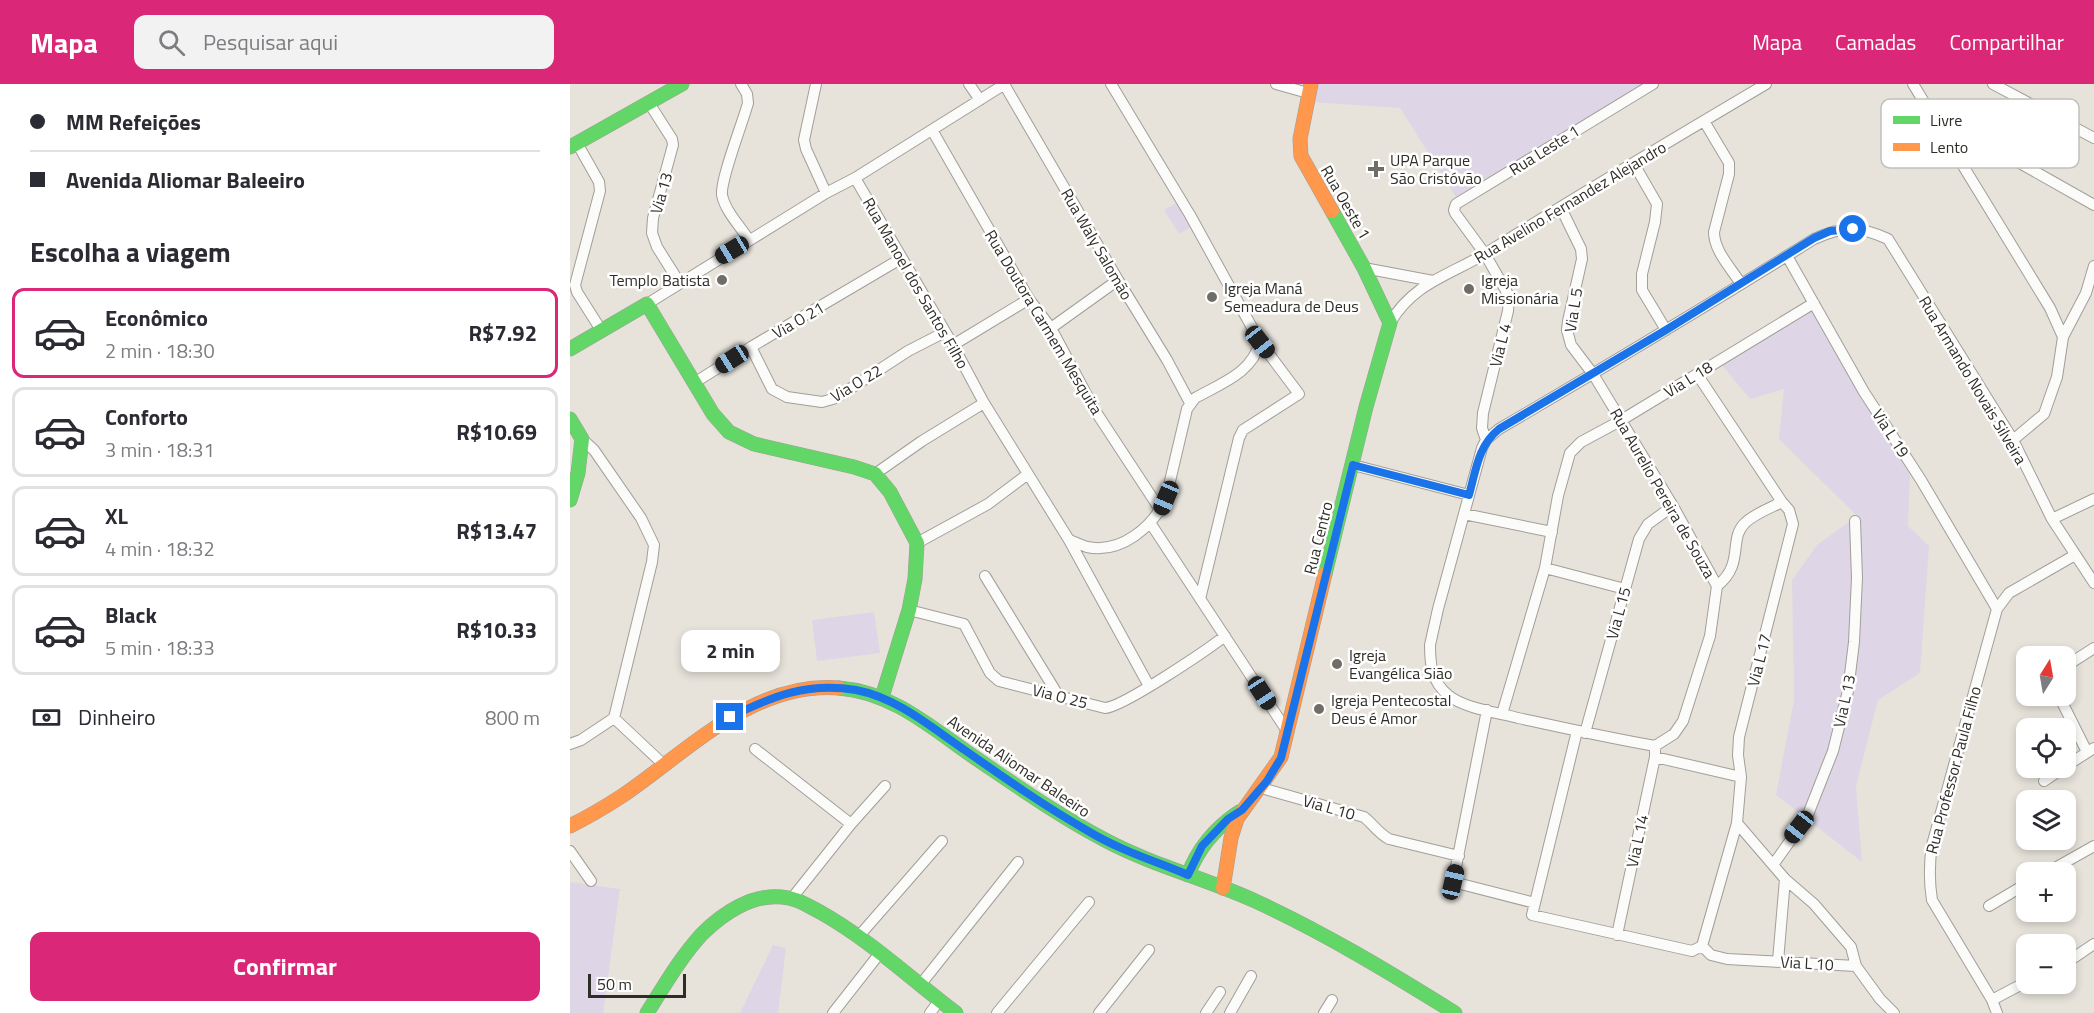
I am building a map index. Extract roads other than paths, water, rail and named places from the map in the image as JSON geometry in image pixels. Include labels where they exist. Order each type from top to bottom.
[{"type":"street","points":[[602,330],[577,292],[575,285],[600,191],[599,182],[573,145],[650,104],[682,84]]},
{"type":"street","points":[[741,84],[747,94],[748,103],[724,181],[722,196],[749,240]]},
{"type":"street","points":[[816,84],[804,140],[826,193]]},
{"type":"street","points":[[969,84],[980,100]]},
{"type":"street","name":"Rua Manoel dos Santos Filho","points":[[1004,84],[855,178],[953,345],[984,403],[1069,540],[1149,686]]},
{"type":"street","name":"Rua Waly Salomão","points":[[1004,84],[1190,403]]},
{"type":"street","points":[[1111,84],[1190,215],[1260,342],[1299,394],[1243,430],[1239,438],[1200,599]]},
{"type":"street","name":"Rua Oeste 1","points":[[1276,84],[1310,89],[1300,139],[1301,156],[1364,268],[1390,323]]},
{"type":"street","name":"Rua Leste 1","points":[[1485,254],[1455,213],[1456,204],[1653,84]]},
{"type":"street","name":"Rua Avelino Fernandez Alejandro","points":[[1433,281],[1485,254],[1766,84]]},
{"type":"street","points":[[1913,84],[1923,99]]},
{"type":"street","points":[[1993,84],[2021,99]]},
{"type":"street","name":"Via 13","points":[[650,104],[672,139],[673,145],[653,218],[653,239],[679,282]]},
{"type":"street","points":[[1704,121],[1730,163],[1730,174],[1714,239],[1717,248],[1741,284]]},
{"type":"street","name":"Rua Doutora Carmem Mesquita","points":[[932,130],[1029,299],[1051,328],[1096,412],[1161,511]]},
{"type":"street","points":[[2079,130],[2094,138]]},
{"type":"street","points":[[1634,164],[1657,204],[1655,222],[1642,274],[1642,290],[1666,330]]},
{"type":"street","points":[[1965,168],[2050,308],[2063,337]]},
{"type":"street","points":[[2029,168],[2094,205]]},
{"type":"street","points":[[570,349],[826,193],[855,178]]},
{"type":"street","name":"Via L 5","points":[[1561,208],[1581,249],[1582,259],[1568,321],[1568,337],[1570,345],[1593,374]]},
{"type":"street","name":"Rua Armando Novais Silveira","points":[[1787,256],[1814,238],[1830,231],[1862,229],[1888,239],[2013,441],[2052,519],[2094,583]]},
{"type":"street","name":"Via L 4","points":[[1485,254],[1509,296],[1483,413],[1482,428],[1486,440]]},
{"type":"street","points":[[1741,777],[1655,751],[1502,714],[1450,698],[1436,681],[1430,660],[1430,645],[1469,495],[1486,440],[1499,429],[1787,256]]},
{"type":"street","name":"Via L 19","points":[[1787,256],[1864,393],[1921,480],[1997,609]]},
{"type":"street","name":"Via O 21","points":[[694,383],[902,258]]},
{"type":"street","points":[[2013,441],[2044,414],[2057,377],[2063,337],[2086,293],[2094,266]]},
{"type":"street","points":[[1364,268],[1433,281]]},
{"type":"street","points":[[1051,328],[1118,280]]},
{"type":"street","name":"Rua Centro","points":[[1188,875],[1202,846],[1242,810],[1275,770],[1281,758],[1380,354],[1390,323],[1407,299],[1433,281]]},
{"type":"street","points":[[953,345],[1029,299]]},
{"type":"street","name":"Via L 18","points":[[1552,532],[1558,496],[1568,459],[1570,453],[1581,442],[1620,421],[1814,303]]},
{"type":"street","points":[[647,304],[721,425],[739,438],[754,444],[875,474],[894,499],[918,543],[915,579],[909,610],[882,697]]},
{"type":"street","name":"Via O 22","points":[[751,347],[772,389],[787,397],[822,402],[836,398],[908,351],[945,332]]},
{"type":"street","points":[[1069,540],[1086,546],[1111,547],[1124,542],[1151,524],[1161,511],[1166,498],[1190,403],[1245,369],[1257,354],[1260,342]]},
{"type":"street","name":"Rua Aurelio Pereira de Souza","points":[[1593,374],[1673,506],[1717,586],[1710,636],[1683,721],[1674,734],[1655,751]]},
{"type":"street","name":"Via L 17","points":[[1697,374],[1792,517],[1792,534],[1739,737],[1738,755],[1741,777],[1737,823],[1697,949]]},
{"type":"street","points":[[875,474],[922,441],[984,403]]},
{"type":"street","points":[[570,419],[582,439],[594,450],[635,508],[654,545],[652,562],[614,718],[581,740],[570,744]]},
{"type":"street","points":[[570,501],[578,473],[582,439]]},
{"type":"street","points":[[1353,465],[1469,495]]},
{"type":"street","points":[[918,543],[988,504],[1028,474]]},
{"type":"street","points":[[2052,519],[2094,499]]},
{"type":"street","points":[[1717,586],[1728,578],[1732,570],[1738,537],[1744,524],[1782,502]]},
{"type":"street","name":"Via L 15","points":[[1581,732],[1641,532],[1673,506]]},
{"type":"street","points":[[1464,514],[1552,532],[1545,568],[1502,714]]},
{"type":"street","name":"Via L 13","points":[[1773,865],[1807,817],[1833,751],[1848,691],[1854,642],[1857,578],[1855,521]]},
{"type":"street","points":[[1151,524],[1287,731]]},
{"type":"street","name":"Rua Professor Paula Filho","points":[[1997,1013],[1992,1000],[1932,900],[1929,865],[1932,845],[1997,609],[2009,593],[2075,555]]},
{"type":"street","points":[[1545,568],[1625,589]]},
{"type":"street","points":[[985,576],[1058,695]]},
{"type":"street","name":"Via O 25","points":[[909,610],[964,624],[990,673],[999,681],[1105,708],[1149,686],[1225,636]]},
{"type":"street","points":[[2076,660],[2094,648]]},
{"type":"street","name":"Avenida Aliomar Baleeiro","points":[[570,826],[616,800],[730,717],[754,705],[804,688],[858,691],[882,697],[904,708],[993,770],[1090,833],[1253,900],[1357,953],[1455,1013]]},
{"type":"street","points":[[2065,706],[2091,750],[2076,759]]},
{"type":"street","points":[[1487,710],[1453,882],[1535,903],[1581,732]]},
{"type":"street","points":[[614,718],[663,764]]},
{"type":"street","points":[[755,748],[851,824]]},
{"type":"street","name":"Via L 14","points":[[1617,935],[1655,751]]},
{"type":"street","points":[[2044,781],[2048,778]]},
{"type":"street","points":[[792,898],[851,824],[885,786]]},
{"type":"street","name":"Via L 10","points":[[1261,788],[1364,817],[1380,834],[1389,838],[1459,856]]},
{"type":"street","name":"Rua Centro","points":[[1223,888],[1230,836],[1242,810]]},
{"type":"street","points":[[1737,823],[1785,879],[1814,904],[1851,947],[1856,966]]},
{"type":"street","points":[[1218,830],[1227,831],[1230,836]]},
{"type":"street","points":[[859,936],[942,841]]},
{"type":"street","points":[[2066,862],[2094,846]]},
{"type":"street","points":[[570,851],[591,881]]},
{"type":"street","points":[[921,984],[1018,862]]},
{"type":"street","points":[[1778,961],[1785,879]]},
{"type":"street","points":[[1989,906],[2016,890]]},
{"type":"street","points":[[647,1013],[693,945],[723,915],[753,901],[779,897],[792,898],[840,922],[956,1013]]},
{"type":"street","points":[[997,1013],[1089,902]]},
{"type":"street","name":"Via L 10","points":[[1535,903],[1532,915],[1617,935],[1697,949],[1718,957],[1856,966],[1880,999],[1894,1013]]},
{"type":"street","points":[[2076,956],[2094,944]]},
{"type":"street","points":[[1099,1013],[1149,950]]},
{"type":"street","points":[[833,1013],[880,953]]},
{"type":"street","points":[[1230,1013],[1251,976]]},
{"type":"street","points":[[1992,1000],[2016,987]]},
{"type":"street","points":[[1206,1013],[1220,992]]},
{"type":"street","points":[[1324,1013],[1332,1000]]},
{"type":"street","points":[[930,1013],[939,1001]]},
{"type":"place","name":"UPA Parque São Cristóvão","points":[[1376,169]]},
{"type":"place","name":"Templo Batista","points":[[722,280]]},
{"type":"place","name":"Igreja Missionária","points":[[1469,289]]},
{"type":"place","name":"Igreja Maná Semeadura de Deus","points":[[1212,297]]},
{"type":"place","name":"Igreja Evangélica Sião","points":[[1337,664]]},
{"type":"place","name":"Igreja Pentecostal Deus é Amor","points":[[1319,709]]}]
